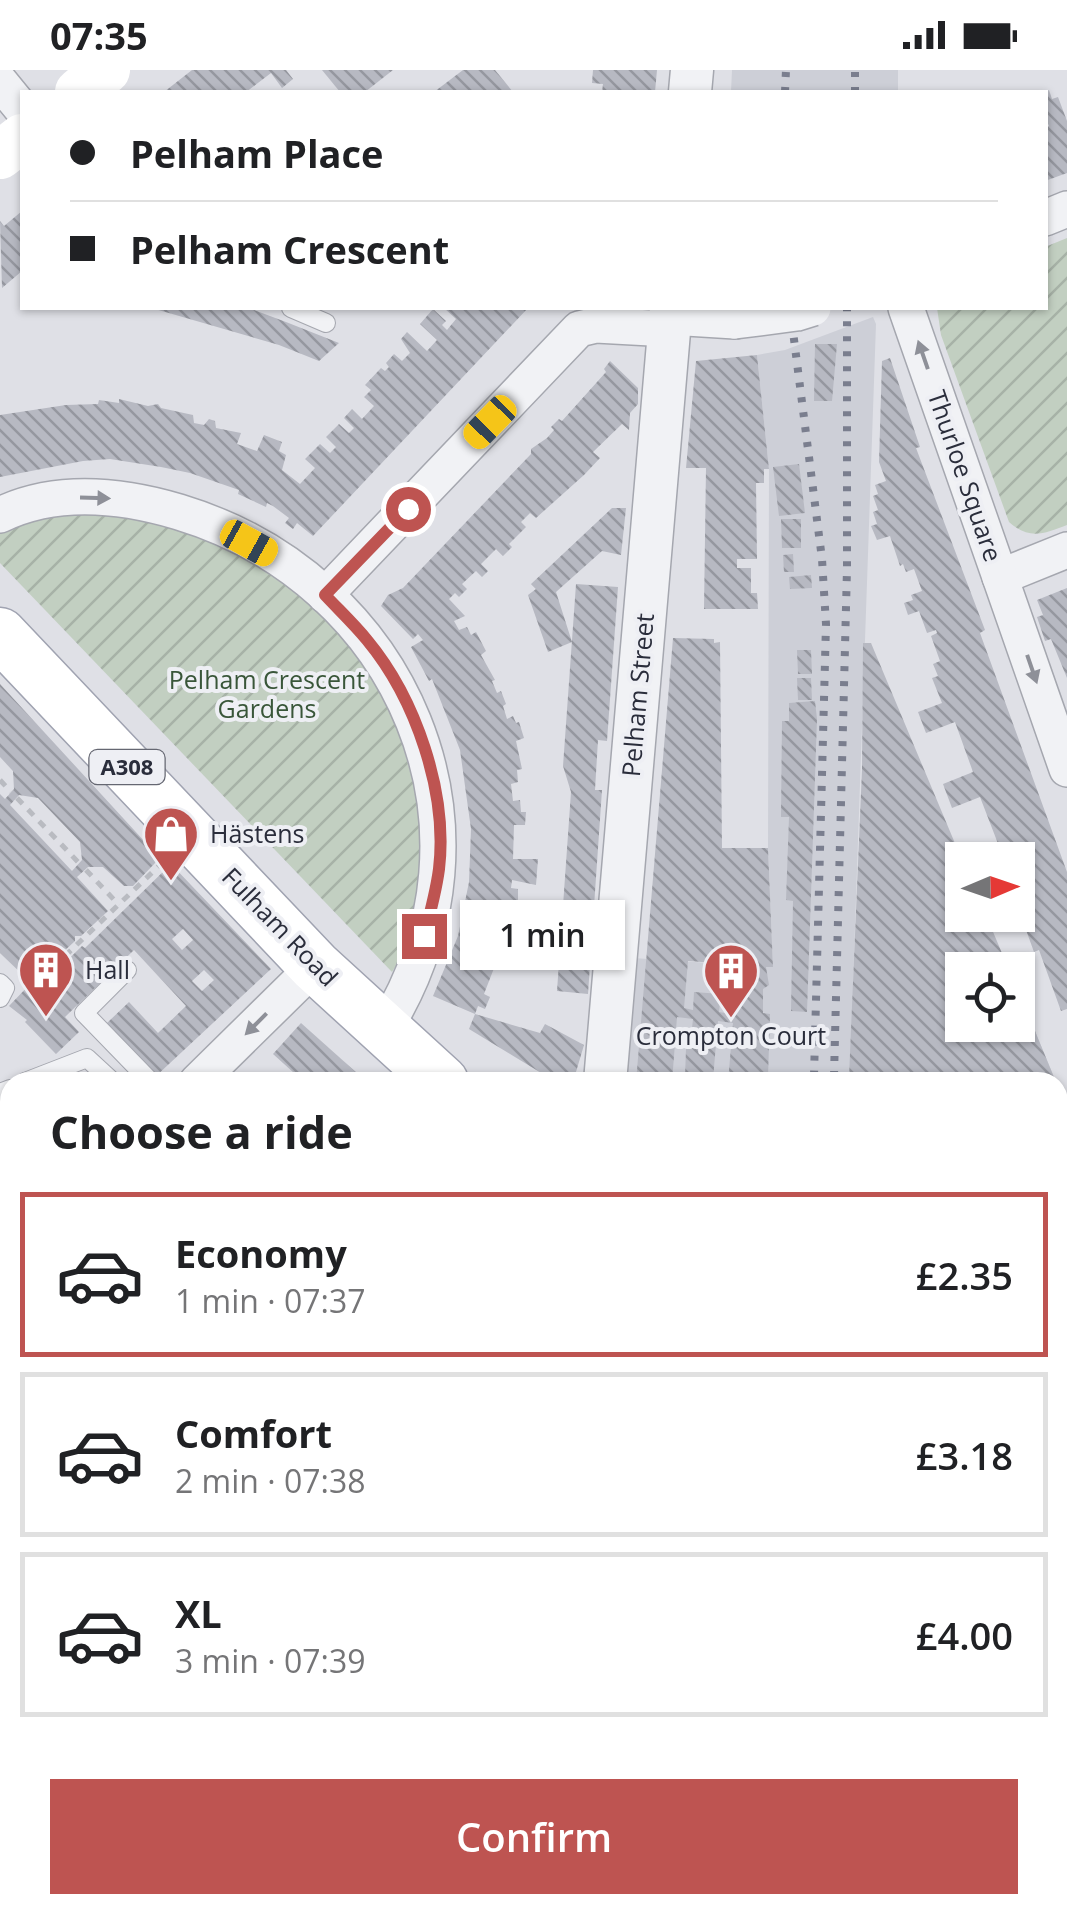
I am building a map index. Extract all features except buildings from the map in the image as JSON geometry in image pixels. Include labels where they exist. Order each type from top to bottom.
[{"type":"main road","points":[[81,90],[106,70]]},
{"type":"main road","points":[[0,155],[20,140]]},
{"type":"main road","name":"Fulham Road","points":[[0,634],[315,966],[430,1072]]},
{"type":"street","points":[[0,82],[20,107]]},
{"type":"street","points":[[325,595],[579,329],[670,318],[734,321],[807,310]]},
{"type":"street","name":"Thurloe Square","points":[[907,310],[1000,577],[1067,550]]},
{"type":"street","name":"Pelham Street","points":[[606,1072],[670,318]]},
{"type":"street","points":[[0,515],[16,507],[78,497],[124,499],[196,517],[300,574],[369,642],[403,697],[429,766],[440,836],[433,904],[414,971],[382,1031]]},
{"type":"street","points":[[1000,577],[1067,768]]},
{"type":"street","points":[[208,1072],[315,966]]},
{"type":"lane","points":[[296,310],[326,322]]},
{"type":"lane","points":[[128,970],[84,1013],[141,1072]]},
{"type":"lane","points":[[0,984],[5,988],[0,998]]},
{"type":"lane","points":[[51,1072],[87,1058],[102,1072]]},
{"type":"path","points":[[0,780],[80,863]]},
{"type":"path","points":[[42,978],[191,834]]},
{"type":"path","points":[[86,870],[119,905]]},
{"type":"shaded area","points":[[732,70],[898,70],[898,90],[731,90]]},
{"type":"shaded area","points":[[873,317],[876,324],[853,985],[945,1006],[945,1042],[1035,1042],[1035,1031],[1052,1072],[627,1072],[633,958],[773,967],[768,848],[769,469],[757,355],[785,350]]},
{"type":"green space","points":[[1067,238],[1067,525],[1030,533],[1009,522],[941,335],[937,310],[1048,310],[1048,246]]},
{"type":"green space","name":"Pelham Crescent Gardens","points":[[63,510],[133,513],[224,543],[305,592],[387,688],[431,847],[403,955],[392,972],[0,563],[0,526]]},
{"type":"railway","points":[[785,90],[786,70]]},
{"type":"railway","points":[[855,70],[855,90]]},
{"type":"railway","points":[[790,310],[822,559],[826,624],[814,1072]]},
{"type":"railway","points":[[834,1072],[847,569],[847,310]]},
{"type":"place","name":"Hästens","points":[[171,883]]},
{"type":"place","name":"Hall","points":[[46,1019]]},
{"type":"place","name":"Crompton Court","points":[[731,1020]]},
{"type":"route","points":[[408,509],[325,595],[369,642],[392,677],[429,766],[440,836],[439,868],[424,936]]}]
